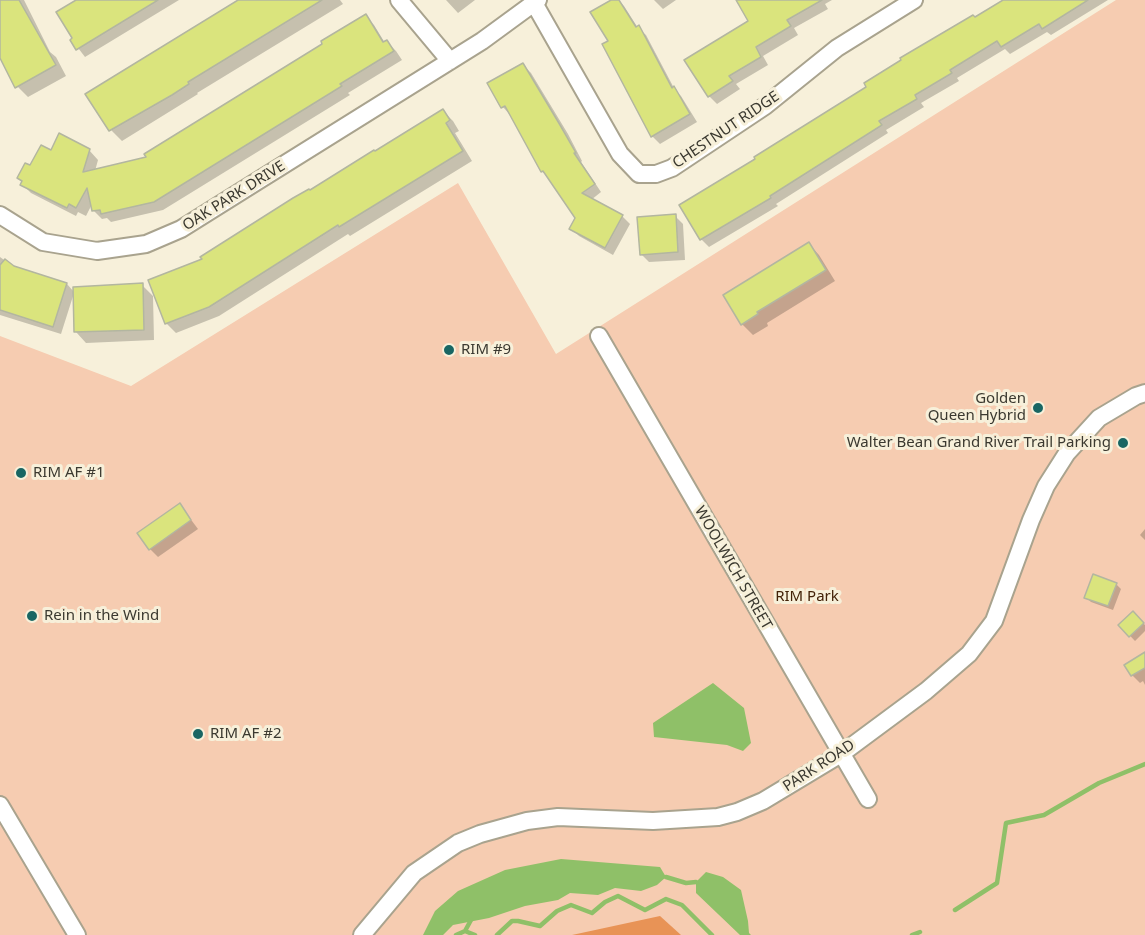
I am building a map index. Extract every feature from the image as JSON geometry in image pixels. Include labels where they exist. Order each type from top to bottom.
[{"type":"street","points":[[399,0],[450,61]]},
{"type":"street","name":"CHESTNUT RIDGE","points":[[536,1],[620,154],[639,174],[656,174],[672,168],[756,112],[837,48],[914,0]]},
{"type":"street","name":"OAK PARK DRIVE","points":[[0,215],[43,242],[97,251],[146,244],[181,229],[482,41],[536,1]]},
{"type":"street","name":"WOOLWICH STREET","points":[[599,336],[868,799]]},
{"type":"street","name":"PARK ROAD","points":[[362,935],[414,873],[458,843],[480,834],[527,821],[558,817],[653,820],[717,817],[737,812],[763,801],[841,754],[926,691],[969,654],[994,621],[1031,520],[1046,486],[1067,453],[1099,418],[1145,393]]},
{"type":"street","points":[[0,805],[77,935]]},
{"type":"green space","name":"RIM Park","points":[[1116,0],[1145,0],[1145,935],[0,935],[0,336],[131,386],[458,183],[556,354]]},
{"type":"shaded area","points":[[713,683],[744,708],[751,743],[743,751],[727,745],[654,737],[653,723]]},
{"type":"shaded area","points":[[561,859],[660,867],[666,877],[657,885],[641,891],[615,888],[598,895],[570,893],[558,900],[525,906],[489,918],[453,925],[443,935],[423,935],[435,911],[458,891],[505,870]]},
{"type":"shaded area","points":[[706,872],[723,877],[741,890],[751,935],[740,935],[696,893],[696,882]]},
{"type":"shaded area","points":[[660,916],[681,935],[572,935]]},
{"type":"building","points":[[0,0],[19,0],[56,65],[15,88],[0,58]]},
{"type":"building","points":[[76,0],[158,0],[76,50],[70,40],[72,38],[56,12]]},
{"type":"building","points":[[238,0],[322,0],[188,82],[189,84],[172,95],[109,131],[85,94]]},
{"type":"building","points":[[611,0],[619,0],[636,27],[639,25],[672,88],[674,86],[690,114],[651,137],[602,44],[608,41],[590,12]]},
{"type":"building","points":[[736,0],[822,0],[787,20],[791,26],[756,47],[761,57],[729,76],[733,81],[708,97],[684,60],[748,21]]},
{"type":"building","points":[[1003,0],[1088,0],[1042,29],[1039,24],[1001,47],[997,41],[950,70],[952,73],[915,95],[917,99],[879,121],[882,125],[770,196],[771,198],[700,240],[679,205],[866,87],[864,83],[901,60],[900,58]]},
{"type":"building","points":[[366,14],[383,42],[387,40],[394,51],[340,84],[342,86],[154,202],[101,214],[100,210],[92,211],[87,188],[76,208],[69,204],[67,208],[20,185],[22,181],[17,178],[25,163],[30,165],[41,145],[51,150],[59,133],[90,149],[83,172],[146,157],[144,154],[322,44],[321,41]]},
{"type":"building","points":[[523,63],[576,153],[574,153],[595,184],[582,193],[623,215],[605,248],[569,229],[575,218],[543,171],[541,172],[505,106],[501,108],[487,83]]},
{"type":"building","points":[[443,109],[450,120],[446,123],[463,151],[339,227],[338,225],[209,307],[165,324],[148,280],[202,259],[200,257],[293,198]]},
{"type":"building","points":[[676,214],[678,252],[640,255],[637,217]]},
{"type":"building","points":[[809,242],[826,270],[757,312],[758,314],[741,325],[723,295]]},
{"type":"building","points":[[5,259],[14,266],[67,283],[53,327],[0,310],[0,265]]},
{"type":"building","points":[[143,283],[144,330],[74,332],[73,287]]},
{"type":"building","points":[[180,503],[191,520],[149,550],[137,533]]},
{"type":"building","points":[[1093,574],[1117,583],[1108,606],[1084,598]]},
{"type":"building","points":[[1133,611],[1144,623],[1129,637],[1118,625]]},
{"type":"building","points":[[1145,652],[1145,668],[1131,676],[1124,665]]},
{"type":"waterway","points":[[955,910],[997,883],[1006,823],[1044,815],[1099,783],[1145,764]]},
{"type":"waterway","points":[[666,877],[686,883],[696,882]]},
{"type":"waterway","points":[[497,935],[512,921],[540,926],[557,911],[571,905],[592,913],[605,902],[618,896],[645,910],[666,899],[682,905],[712,935]]},
{"type":"waterway","points":[[465,931],[471,920]]},
{"type":"waterway","points":[[456,935],[465,931],[475,935]]},
{"type":"waterway","points":[[912,935],[920,932]]},
{"type":"place","name":"RIM #9","points":[[449,350]]},
{"type":"place","name":"Golden Queen Hybrid","points":[[1038,408]]},
{"type":"place","name":"Walter Bean Grand River Trail Parking","points":[[1123,443]]},
{"type":"place","name":"RIM AF #1","points":[[21,473]]},
{"type":"place","name":"Rein in the Wind","points":[[32,616]]},
{"type":"place","name":"RIM AF #2","points":[[198,734]]}]
